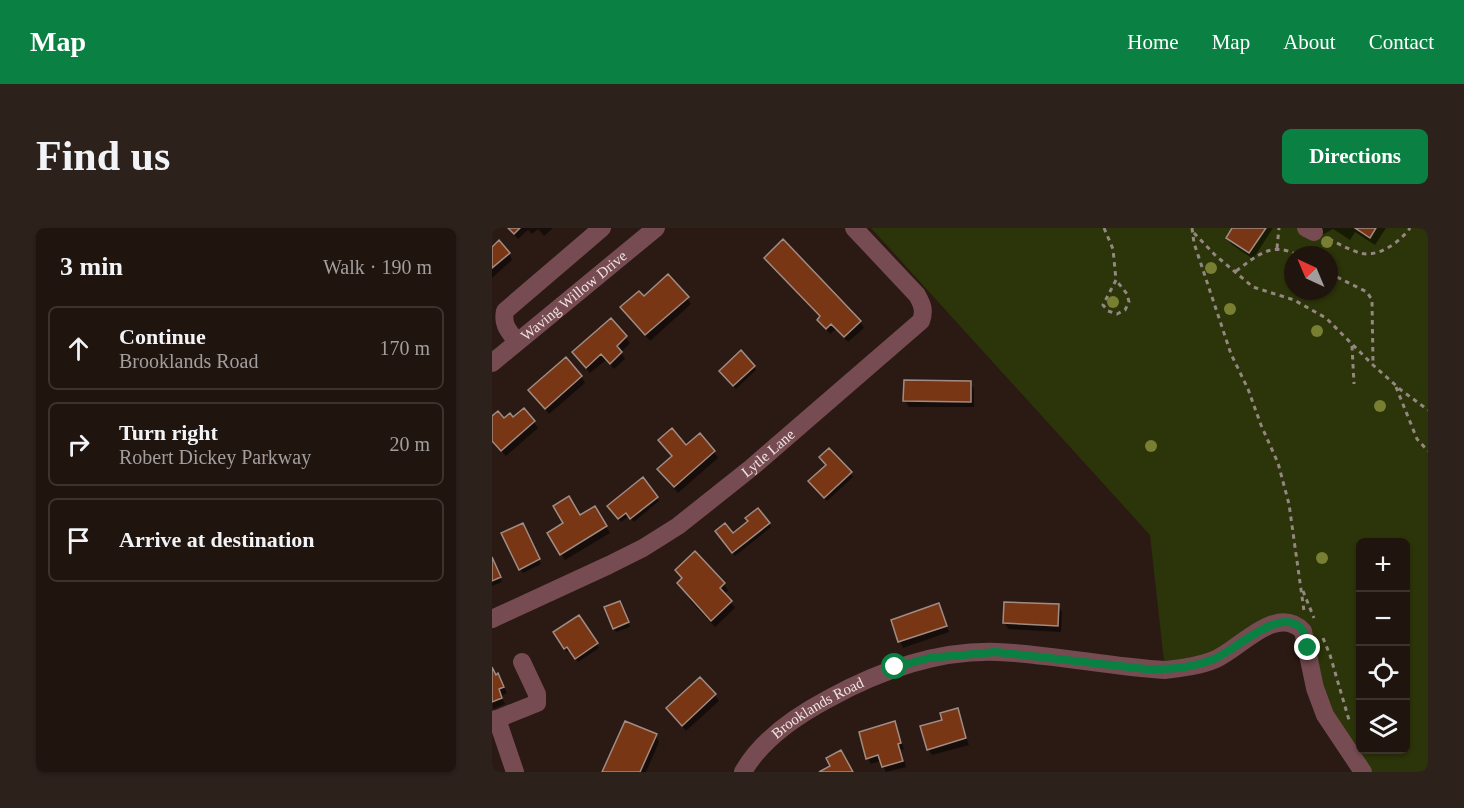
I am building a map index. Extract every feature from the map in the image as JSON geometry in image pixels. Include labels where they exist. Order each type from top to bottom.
[{"type":"street","points":[[517,342],[505,325],[503,319],[505,311],[602,228]]},
{"type":"street","name":"Waving Willow Drive","points":[[492,363],[656,228]]},
{"type":"street","name":"Lytle Lane","points":[[492,619],[643,548],[678,526],[751,468],[921,321],[924,315],[923,306],[916,295],[854,228]]},
{"type":"street","points":[[1304,626],[1315,688],[1325,715],[1363,772]]},
{"type":"street","name":"Brooklands Road","points":[[743,772],[765,744],[785,726],[811,708],[841,692],[907,664],[954,654],[996,652],[1146,669],[1173,669],[1190,667],[1215,659],[1267,627],[1304,626]]},
{"type":"street","points":[[515,772],[495,720],[537,703],[537,694],[522,662]]},
{"type":"path","points":[[1104,228],[1113,249],[1116,280],[1127,294],[1129,302],[1125,310],[1117,314],[1108,311],[1103,305],[1116,280]]},
{"type":"path","points":[[1277,248],[1279,228]]},
{"type":"path","points":[[1310,230],[1362,254],[1378,252],[1391,246],[1410,228]]},
{"type":"path","points":[[1192,230],[1215,255],[1253,287],[1294,300],[1326,318],[1373,365],[1428,410]]},
{"type":"path","points":[[1192,230],[1194,243],[1231,354],[1278,463],[1289,504],[1304,606],[1304,626]]},
{"type":"path","points":[[1236,271],[1269,250],[1277,248],[1284,250]]},
{"type":"path","points":[[1338,278],[1367,292],[1372,300],[1373,365]]},
{"type":"path","points":[[1352,345],[1354,384]]},
{"type":"path","points":[[1396,385],[1417,439],[1428,451]]},
{"type":"path","points":[[1301,586],[1304,626]]},
{"type":"path","points":[[1322,635],[1351,724]]},
{"type":"green space","points":[[871,228],[1428,228],[1428,772],[1363,772],[1335,732],[1297,625],[1249,636],[1165,670],[1150,535]]},
{"type":"building","points":[[508,228],[520,228],[514,234]]},
{"type":"building","points":[[1232,228],[1266,228],[1249,253],[1226,238]]},
{"type":"building","points":[[1355,228],[1376,228],[1370,238]]},
{"type":"building","points":[[783,239],[861,321],[844,337],[831,324],[826,329],[817,320],[820,316],[764,258]]},
{"type":"building","points":[[499,240],[510,253],[492,268],[492,247]]},
{"type":"building","points":[[668,274],[689,297],[645,335],[620,307],[639,291],[644,296]]},
{"type":"building","points":[[611,318],[627,336],[617,346],[622,352],[610,364],[601,354],[586,368],[572,352]]},
{"type":"building","points":[[741,350],[755,366],[733,386],[719,371]]},
{"type":"building","points":[[566,357],[582,376],[545,409],[528,390]]},
{"type":"building","points":[[904,380],[971,381],[971,402],[903,401]]},
{"type":"building","points":[[524,408],[535,421],[501,451],[492,441],[492,416],[498,411],[504,418],[510,413],[513,417]]},
{"type":"building","points":[[672,428],[686,445],[700,433],[715,451],[674,487],[657,469],[672,456],[658,440]]},
{"type":"building","points":[[829,448],[852,472],[824,498],[808,481],[826,465],[819,457]]},
{"type":"building","points":[[643,477],[658,497],[630,519],[626,513],[618,519],[607,506]]},
{"type":"building","points":[[569,496],[580,515],[595,506],[607,526],[560,555],[547,533],[563,523],[553,506]]},
{"type":"building","points":[[758,508],[770,523],[732,553],[715,531],[725,523],[733,533],[748,521],[745,518]]},
{"type":"building","points":[[523,523],[540,559],[519,570],[501,533]]},
{"type":"building","points":[[695,551],[725,583],[720,588],[732,601],[711,621],[677,583],[682,578],[675,570]]},
{"type":"building","points":[[492,557],[501,577],[492,581]]},
{"type":"building","points":[[620,601],[629,622],[613,629],[604,607]]},
{"type":"building","points":[[1004,602],[1059,604],[1058,626],[1003,623]]},
{"type":"building","points":[[939,603],[947,626],[898,642],[891,620]]},
{"type":"building","points":[[579,615],[598,643],[575,659],[567,647],[564,649],[553,632]]},
{"type":"building","points":[[492,667],[496,675],[498,673],[504,687],[499,689],[502,698],[492,702]]},
{"type":"building","points":[[700,677],[716,694],[682,726],[666,708]]},
{"type":"building","points":[[958,708],[966,738],[927,750],[920,726],[942,720],[940,713]]},
{"type":"building","points":[[625,721],[657,734],[640,772],[602,772]]},
{"type":"building","points":[[895,721],[903,761],[882,767],[878,755],[866,759],[859,732]]},
{"type":"building","points":[[841,750],[853,772],[819,772],[830,766],[826,758]]},
{"type":"route","points":[[895,667],[954,654],[996,652],[1165,670],[1190,667],[1215,659],[1249,636],[1282,623],[1297,625],[1303,631],[1308,648]]}]
